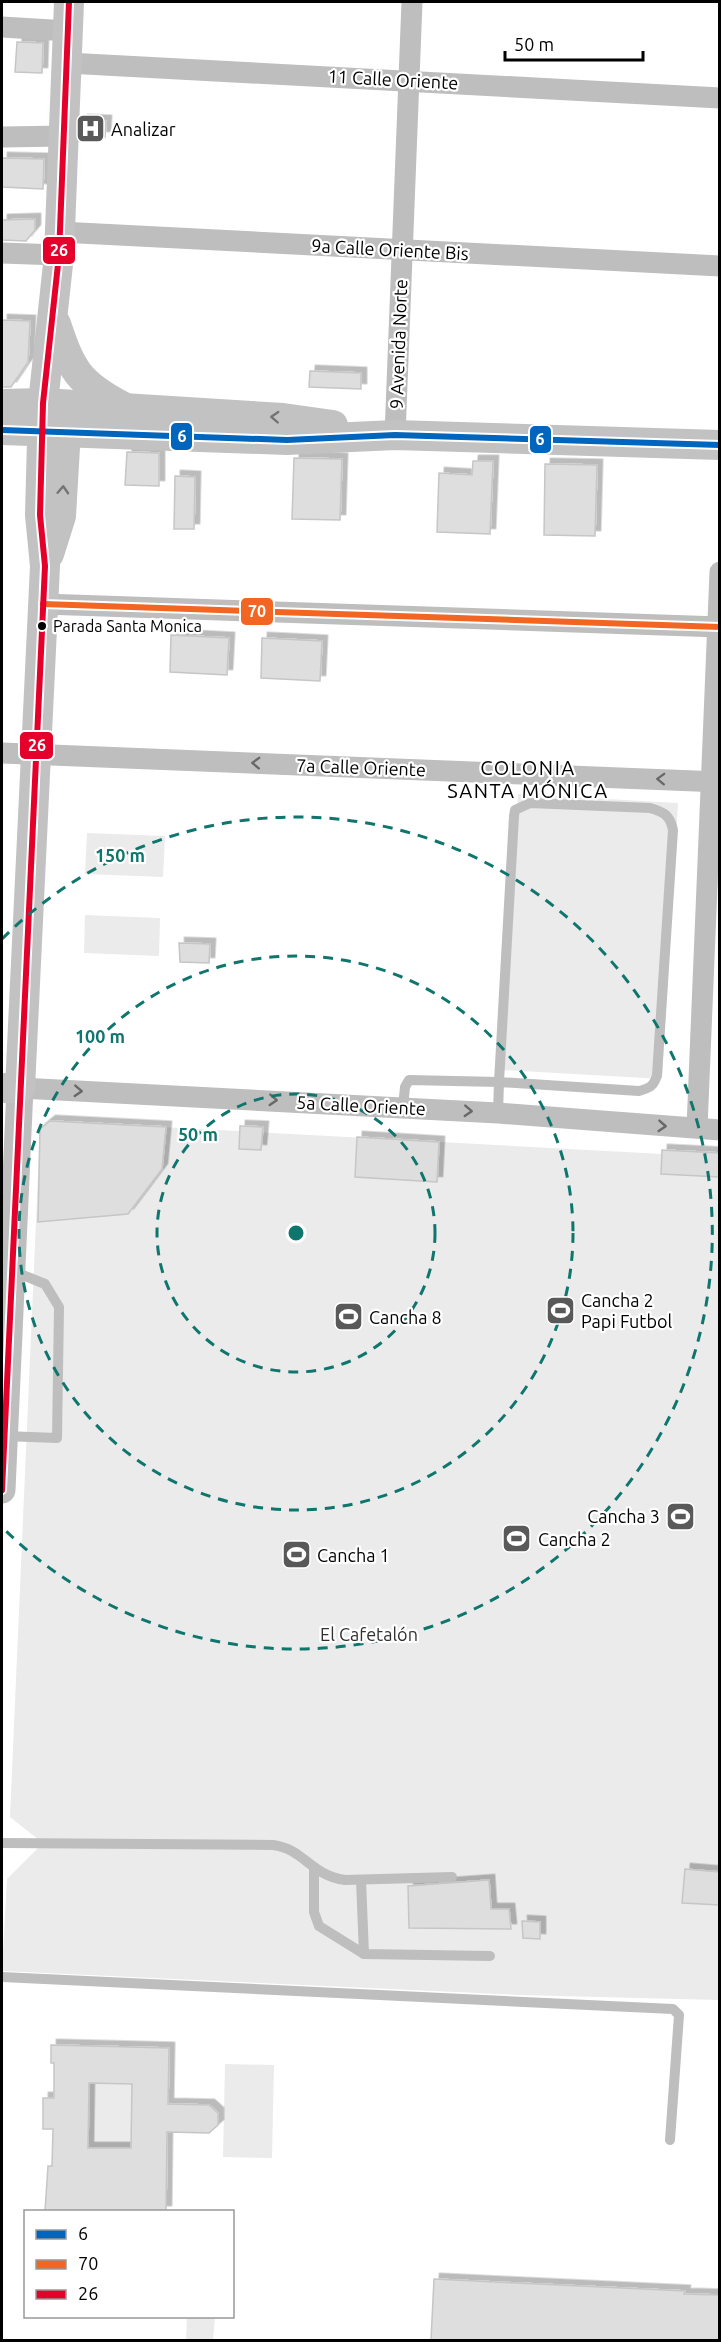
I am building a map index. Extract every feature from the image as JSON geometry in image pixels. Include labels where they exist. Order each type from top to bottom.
[{"type":"main road","points":[[11,1088],[35,754],[45,566],[40,514],[55,418],[53,315],[59,243],[69,16]]},
{"type":"main road","points":[[53,315],[66,357],[78,375],[96,393],[127,409]]},
{"type":"main road","points":[[3,413],[28,387],[35,376],[53,315]]},
{"type":"main road","points":[[55,418],[127,409],[283,418],[395,435]]},
{"type":"main road","points":[[3,413],[287,440],[395,435],[720,445]]},
{"type":"street","name":"9 Avenida Norte","points":[[395,435],[412,2]]},
{"type":"street","points":[[2,27],[69,16]]},
{"type":"street","name":"11 Calle Oriente","points":[[67,63],[720,98]]},
{"type":"street","points":[[2,137],[64,136]]},
{"type":"street","name":"9a Calle Oriente Bis","points":[[2,253],[59,243],[402,249],[720,266]]},
{"type":"street","points":[[697,1128],[713,945],[720,572]]},
{"type":"street","points":[[43,604],[719,627]]},
{"type":"street","name":"7a Calle Oriente","points":[[2,753],[716,781]]},
{"type":"street","points":[[2,1490],[11,1088]]},
{"type":"street","name":"5a Calle Oriente","points":[[11,1088],[403,1107],[720,1130]]},
{"type":"lane","points":[[403,1107],[405,1088],[409,1080],[499,1082],[639,1090],[655,1084],[664,996],[673,830],[670,819],[663,812],[650,808],[530,803],[515,810],[499,1082],[498,1113]]},
{"type":"lane","points":[[3,1436],[57,1438],[59,1307],[45,1284],[7,1286]]},
{"type":"lane","points":[[2,1843],[273,1845],[295,1852],[314,1870],[329,1878],[361,1880],[452,1877]]},
{"type":"lane","points":[[314,1870],[314,1912],[319,1926],[364,1954],[490,1956]]},
{"type":"lane","points":[[361,1880],[364,1954]]},
{"type":"lane","points":[[2,1977],[673,2009],[679,2015],[670,2140]]},
{"type":"green space","points":[[518,794],[678,803],[662,1079],[502,1070]]},
{"type":"green space","points":[[87,833],[165,836],[163,877],[85,874]]},
{"type":"green space","points":[[85,915],[160,918],[159,956],[84,953]]},
{"type":"green space","name":"El Cafetalón","points":[[50,1121],[719,1157],[719,2000],[520,1995],[2,1971],[7,1879],[39,1847],[39,1840],[10,1817],[40,1129]]},
{"type":"green space","points":[[225,2064],[274,2065],[272,2158],[223,2157]]},
{"type":"green space","points":[[89,2083],[132,2084],[131,2148],[88,2148]]},
{"type":"green space","points":[[187,2318],[215,2318],[213,2340],[186,2340]]},
{"type":"building","points":[[17,42],[43,43],[42,73],[15,72]]},
{"type":"building","name":"Analizar","points":[[82,120],[106,121],[105,137],[81,136]]},
{"type":"building","points":[[2,158],[44,159],[43,189],[2,187]]},
{"type":"building","points":[[35,219],[35,230],[26,241],[2,240],[2,220]]},
{"type":"building","points":[[2,320],[30,321],[28,362],[11,387],[2,387]]},
{"type":"building","points":[[310,371],[361,373],[361,389],[309,387]]},
{"type":"building","points":[[127,452],[159,453],[159,486],[125,485]]},
{"type":"building","points":[[294,458],[342,459],[340,520],[292,519]]},
{"type":"building","points":[[473,461],[493,461],[490,534],[437,532],[439,473],[472,475]]},
{"type":"building","points":[[545,464],[597,465],[595,536],[544,535]]},
{"type":"building","points":[[175,476],[195,477],[194,529],[174,529]]},
{"type":"building","points":[[171,635],[229,638],[227,675],[170,672]]},
{"type":"building","points":[[262,638],[322,641],[320,681],[261,678]]},
{"type":"building","points":[[179,943],[210,944],[209,963],[180,962]]},
{"type":"building","points":[[50,1121],[166,1127],[162,1169],[128,1214],[38,1222],[40,1129]]},
{"type":"building","points":[[240,1126],[263,1127],[261,1150],[239,1149]]},
{"type":"building","points":[[357,1137],[439,1142],[437,1182],[355,1177]]},
{"type":"building","points":[[662,1150],[720,1153],[720,1177],[661,1174]]},
{"type":"building","points":[[685,1869],[720,1872],[720,1905],[682,1903]]},
{"type":"building","points":[[489,1880],[491,1909],[509,1909],[511,1929],[409,1928],[408,1886]]},
{"type":"building","points":[[522,1921],[540,1922],[540,1939],[523,1938]]},
{"type":"building","points":[[51,2045],[169,2048],[168,2104],[209,2105],[218,2113],[218,2125],[209,2133],[167,2132],[166,2210],[45,2210],[48,2166],[52,2166],[53,2129],[43,2129],[43,2098],[54,2098],[54,2063],[51,2063]],"holes":[[[89,2083],[132,2084],[131,2148],[88,2148]]]},
{"type":"building","points":[[434,2279],[685,2291],[684,2294],[720,2295],[720,2340],[431,2340]]},
{"type":"transit line","name":"26","points":[[2,1490],[45,566],[40,515],[43,403],[59,255],[69,2]]},
{"type":"transit line","name":"6","points":[[2,430],[287,440],[395,435],[720,445]]},
{"type":"transit line","name":"70","points":[[43,604],[720,627]]},
{"type":"place","name":"Analizar","points":[[90,129]]},
{"type":"place","name":"Parada Santa Monica","points":[[42,626]]},
{"type":"place","name":"Cancha 2 Papi Futbol","points":[[560,1310]]},
{"type":"place","name":"Cancha 8","points":[[348,1317]]},
{"type":"place","name":"Cancha 3","points":[[681,1516]]},
{"type":"place","name":"Cancha 2","points":[[517,1539]]},
{"type":"place","name":"Cancha 1","points":[[296,1555]]},
{"type":"district","name":"COLONIA SANTA MÓNICA","points":[[528,778]]}]
